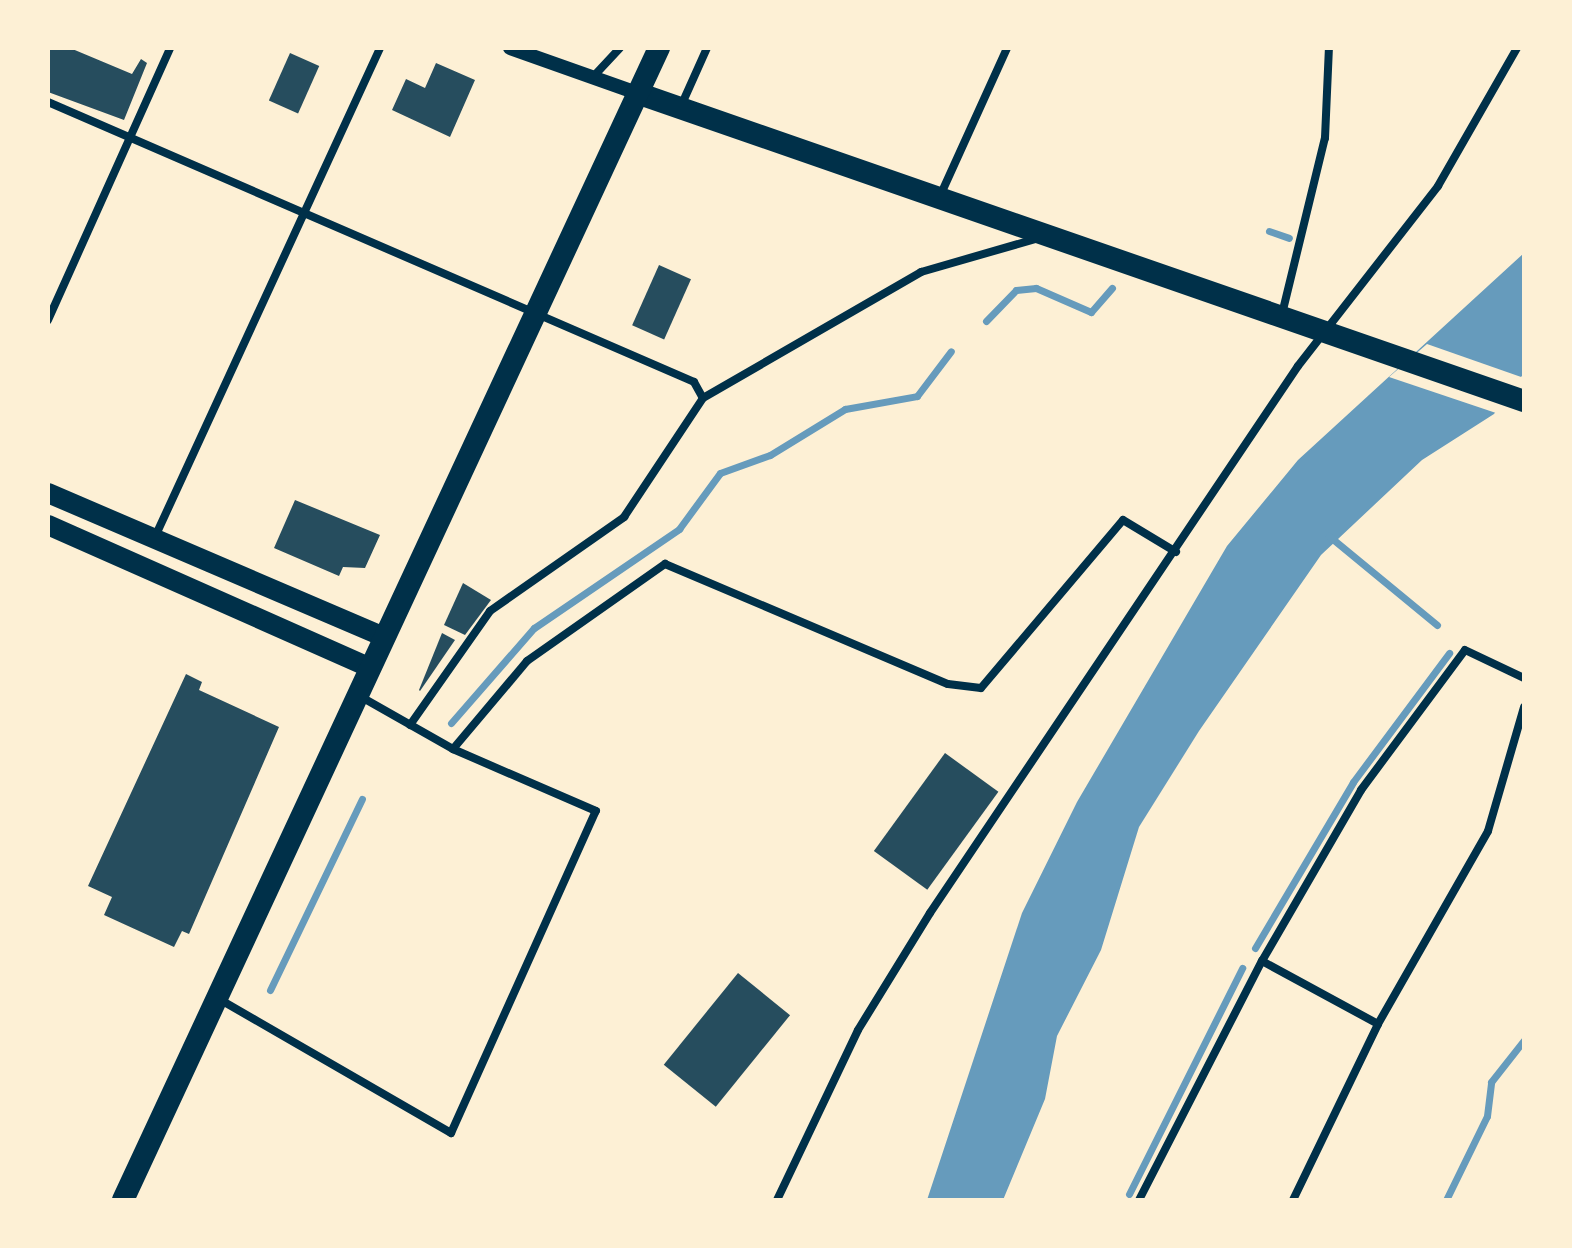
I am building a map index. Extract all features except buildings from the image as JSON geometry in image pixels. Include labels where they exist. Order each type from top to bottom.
[{"type":"highway","points":[[123,1200],[659,48]]},
{"type":"highway","points":[[637,93],[1040,238],[1524,401]]},
{"type":"main road","points":[[48,493],[384,637]]},
{"type":"main road","points":[[48,525],[370,668]]},
{"type":"street","points":[[48,320],[170,48]]},
{"type":"street","points":[[154,540],[380,48]]},
{"type":"street","points":[[510,48],[637,93]]},
{"type":"street","points":[[592,78],[620,48]]},
{"type":"street","points":[[681,107],[707,48]]},
{"type":"street","points":[[938,201],[1007,48]]},
{"type":"street","points":[[1280,318],[1325,138],[1329,48]]},
{"type":"street","points":[[777,1200],[858,1030],[930,913],[1176,552],[1438,186],[1517,48]]},
{"type":"street","points":[[48,102],[694,382],[703,398]]},
{"type":"street","points":[[410,725],[490,611],[624,517],[703,398],[921,272],[1040,238]]},
{"type":"street","points":[[453,749],[527,661],[665,564],[948,684],[981,688],[1123,520],[1176,552]]},
{"type":"street","points":[[1139,1200],[1262,961],[1361,790],[1465,650],[1524,678]]},
{"type":"street","points":[[217,998],[451,1133],[596,811],[453,749],[357,695]]},
{"type":"street","points":[[1293,1200],[1378,1024],[1488,831],[1524,707]]},
{"type":"street","points":[[1262,961],[1378,1024]]},
{"type":"water","points":[[1524,253],[1524,373],[1494,414],[1422,460],[1321,555],[1199,731],[1139,827],[1101,950],[1057,1036],[1045,1099],[1003,1200],[927,1200],[1022,913],[1077,802],[1227,546],[1298,460]]},
{"type":"pier","points":[[1427,344],[1524,380],[1499,414],[1389,377]]},
{"type":"waterway","points":[[1269,231],[1289,238]]},
{"type":"waterway","points":[[986,321],[1016,290],[1036,288],[1091,312],[1112,288]]},
{"type":"waterway","points":[[451,723],[534,628],[679,529],[720,473],[770,455],[845,409],[917,396],[951,351]]},
{"type":"waterway","points":[[1329,536],[1437,625]]},
{"type":"waterway","points":[[1255,948],[1353,782],[1449,653]]},
{"type":"waterway","points":[[270,990],[362,799]]},
{"type":"waterway","points":[[1129,1194],[1242,968]]},
{"type":"waterway","points":[[1446,1200],[1487,1116],[1491,1082],[1524,1040]]}]
